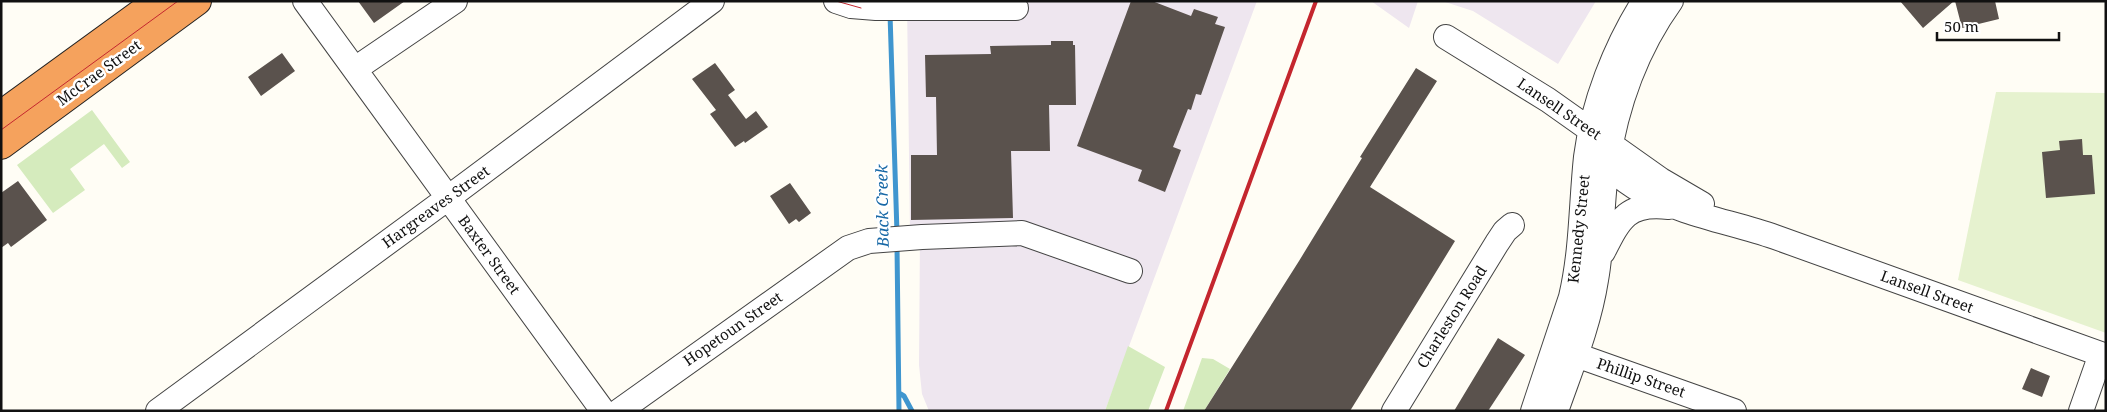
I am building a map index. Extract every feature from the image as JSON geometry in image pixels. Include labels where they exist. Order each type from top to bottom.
[{"type":"highway","name":"McCrae Street","points":[[1,115],[158,1]]},
{"type":"highway","name":"McCrae Street","points":[[1,145],[197,1]]},
{"type":"street","name":"Baxter Street","points":[[305,1],[603,411]]},
{"type":"street","points":[[355,69],[455,1]]},
{"type":"street","name":"Hargreaves Street","points":[[158,411],[712,1]]},
{"type":"street","points":[[836,1],[851,6],[886,8],[1016,8]]},
{"type":"street","points":[[1599,146],[1618,108],[1636,58],[1671,1]]},
{"type":"street","points":[[1599,146],[1612,66],[1637,5]]},
{"type":"street","name":"Lansell Street","points":[[1446,37],[1548,100],[1599,146],[1642,192],[1681,209],[1749,228],[2103,355]]},
{"type":"street","name":"Lansell Street","points":[[1599,146],[1685,195],[1749,228]]},
{"type":"street","name":"Kennedy Street","points":[[1556,411],[1590,311],[1599,259],[1599,146]]},
{"type":"street","name":"Kennedy Street","points":[[1532,411],[1571,297],[1599,146]]},
{"type":"street","points":[[1599,259],[1617,227],[1632,211],[1651,206],[1681,209]]},
{"type":"street","name":"Charleston Road","points":[[1394,411],[1497,243],[1505,231],[1512,225]]},
{"type":"street","name":"Hopetoun Street","points":[[619,411],[848,248],[859,243],[922,237],[1022,233],[1130,271]]},
{"type":"street","name":"Phillip Street","points":[[1576,355],[1734,411]]},
{"type":"street","points":[[2081,411],[2103,355]]},
{"type":"shaded area","points":[[907,1],[1257,1],[1105,411],[929,411],[922,394],[919,365],[920,233],[910,233]]},
{"type":"shaded area","points":[[1371,1],[1418,1],[1409,28]]},
{"type":"shaded area","points":[[1442,1],[1596,1],[1558,64],[1473,11]]},
{"type":"green space","points":[[1996,92],[2106,93],[2106,333],[1958,280]]},
{"type":"green space","points":[[92,110],[130,162],[122,168],[104,144],[70,169],[85,190],[53,213],[17,165]]},
{"type":"green space","points":[[1128,346],[1165,367],[1148,411],[1105,411]]},
{"type":"green space","points":[[1202,358],[1213,359],[1230,369],[1204,411],[1183,411]]},
{"type":"building","points":[[358,1],[405,1],[374,23]]},
{"type":"building","points":[[1131,1],[1152,1],[1191,16],[1194,9],[1218,17],[1215,24],[1225,27],[1201,95],[1196,94],[1191,110],[1188,109],[1173,147],[1181,150],[1165,192],[1138,181],[1142,170],[1077,146]]},
{"type":"building","points":[[1900,1],[1954,1],[1923,28]]},
{"type":"building","points":[[1955,1],[1995,1],[1999,19],[1962,28]]},
{"type":"building","points":[[1051,41],[1073,41],[1073,45],[1075,45],[1076,105],[1049,105],[1050,151],[1011,151],[1013,218],[911,220],[911,155],[937,155],[936,97],[926,97],[925,55],[991,54],[990,46],[1051,45]]},
{"type":"building","points":[[282,53],[295,71],[261,96],[248,77]]},
{"type":"building","points":[[715,63],[735,90],[728,95],[746,119],[756,111],[768,127],[745,143],[744,141],[735,147],[710,114],[716,110],[692,79]]},
{"type":"building","points":[[1416,68],[1437,81],[1370,187],[1455,241],[1417,303],[1350,411],[1204,411],[1299,261],[1362,158],[1360,157]]},
{"type":"building","points":[[2082,139],[2083,155],[2092,155],[2095,194],[2046,198],[2042,152],[2060,150],[2059,141]]},
{"type":"building","points":[[18,181],[47,220],[11,247],[8,243],[1,248],[1,193]]},
{"type":"building","points":[[790,183],[811,213],[799,222],[796,219],[789,224],[770,196]]},
{"type":"building","points":[[1498,338],[1525,355],[1488,411],[1454,411]]},
{"type":"building","points":[[2031,368],[2050,376],[2042,397],[2022,389]]},
{"type":"waterway","name":"Back Creek","points":[[890,14],[897,233]]},
{"type":"waterway","name":"Back Creek","points":[[897,246],[899,411]]},
{"type":"waterway","points":[[899,393],[904,396],[912,411]]},
{"type":"tram line","points":[[1,130],[178,1]]},
{"type":"tram line","points":[[836,1],[861,8]]},
{"type":"railway","points":[[1166,411],[1316,1]]}]
